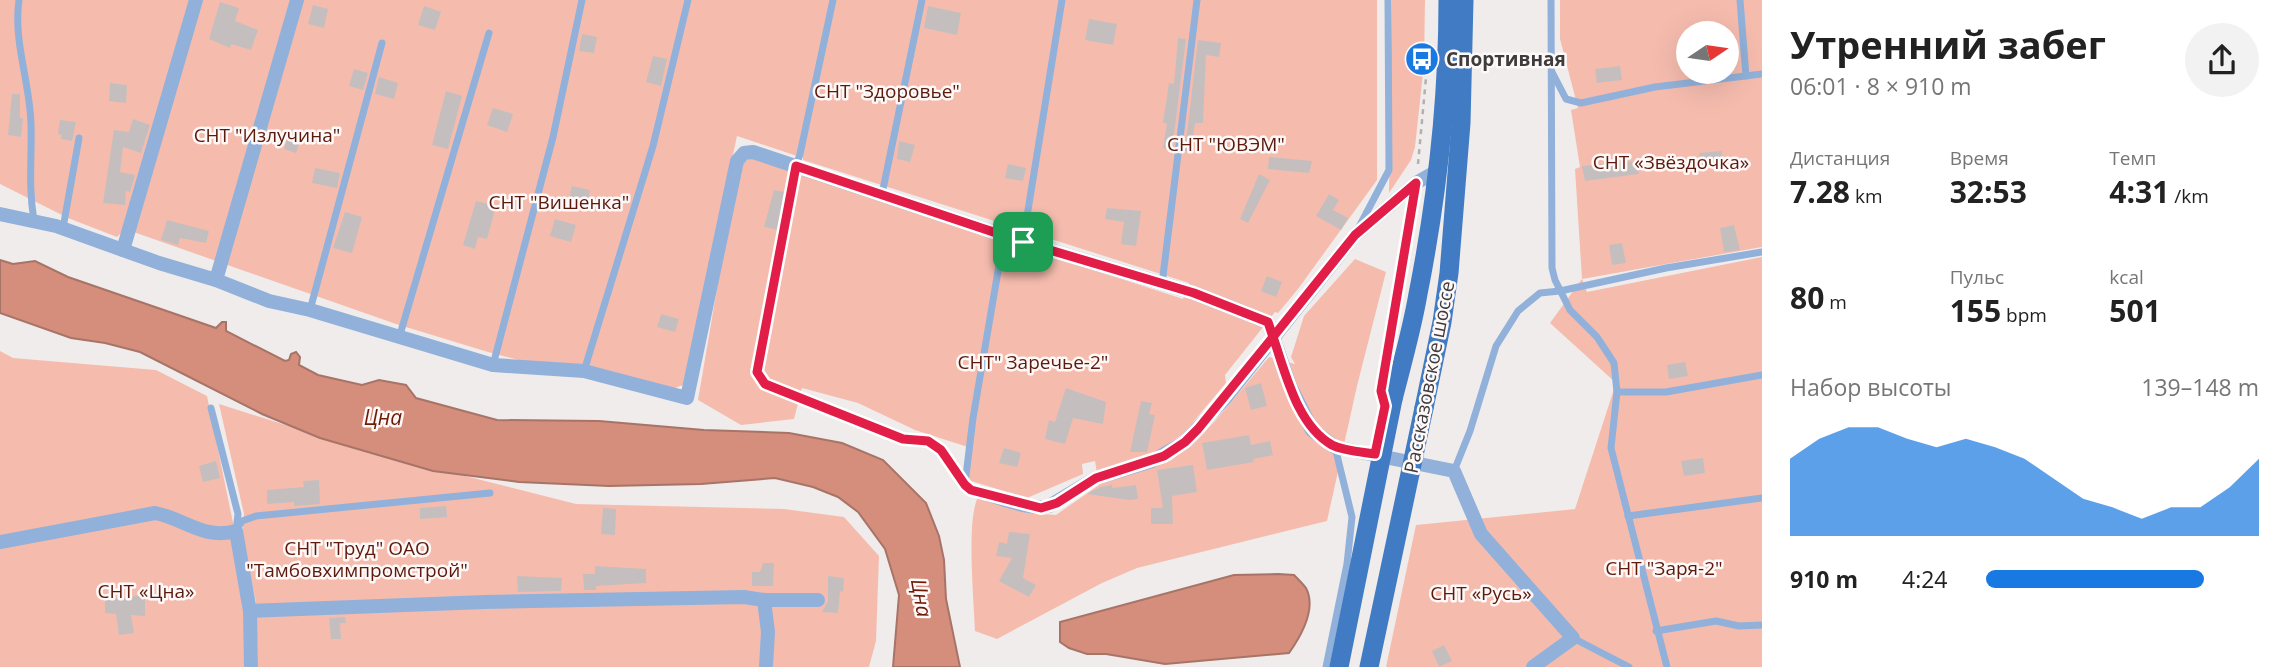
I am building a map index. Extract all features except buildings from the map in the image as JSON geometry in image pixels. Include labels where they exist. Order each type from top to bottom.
[{"type":"main road","name":"Рассказовское шоссе","points":[[1339,667],[1393,399],[1418,295],[1445,99],[1448,0]]},
{"type":"main road","name":"Рассказовское шоссе","points":[[1369,667],[1442,322],[1449,273],[1461,123],[1464,0]]},
{"type":"street","points":[[123,250],[196,0]]},
{"type":"street","points":[[216,280],[297,0]]},
{"type":"street","points":[[0,214],[63,229],[216,280],[269,301],[310,310],[493,365],[584,371],[687,398],[737,161],[744,153],[753,152],[1004,236],[1194,293],[1268,322],[1290,386],[1312,430],[1335,447],[1454,471],[1481,534],[1573,638],[1533,667]]},
{"type":"street","points":[[979,492],[1041,508],[1057,503],[1096,478],[1164,456],[1185,442],[1355,235],[1416,183],[1437,171]]},
{"type":"street","points":[[0,542],[155,513],[174,517],[200,531],[222,535],[236,531],[250,611],[251,667]]},
{"type":"street","points":[[250,611],[536,601],[744,597],[764,600],[818,600]]},
{"type":"street","points":[[764,600],[768,632],[766,667]]},
{"type":"lane","points":[[19,0],[17,32],[31,123],[29,193],[34,222]]},
{"type":"lane","points":[[493,365],[553,137],[582,0]]},
{"type":"lane","points":[[584,371],[653,146],[688,0]]},
{"type":"lane","points":[[833,0],[796,166],[757,372],[765,384],[789,394],[903,439],[928,441],[947,457],[965,485],[979,492]]},
{"type":"lane","points":[[882,194],[922,0]]},
{"type":"lane","points":[[1023,242],[1062,0]]},
{"type":"lane","points":[[1162,284],[1197,0]]},
{"type":"lane","points":[[1355,235],[1389,170],[1388,0]]},
{"type":"lane","points":[[1551,0],[1552,268],[1570,310],[1597,337],[1614,363],[1617,392],[1611,448],[1667,667]]},
{"type":"lane","points":[[1740,0],[1746,76]]},
{"type":"lane","points":[[399,338],[489,33]]},
{"type":"lane","points":[[310,310],[382,43]]},
{"type":"lane","points":[[1551,68],[1566,99],[1581,103],[1656,87],[1762,74]]},
{"type":"lane","points":[[63,229],[79,138]]},
{"type":"lane","points":[[965,485],[973,418],[1004,236]]},
{"type":"lane","points":[[1454,471],[1470,431],[1496,346],[1518,311],[1540,293],[1762,252]]},
{"type":"lane","points":[[1617,392],[1666,392],[1762,375]]},
{"type":"lane","points":[[211,408],[238,514],[236,531]]},
{"type":"lane","points":[[1326,667],[1347,564],[1352,517],[1335,447]]},
{"type":"lane","points":[[236,531],[243,521],[256,516],[490,493]]},
{"type":"lane","points":[[1628,516],[1762,498]]},
{"type":"lane","points":[[1656,631],[1716,621],[1739,626],[1762,625]]},
{"type":"lane","points":[[1573,638],[1629,667]]},
{"type":"path","points":[[1390,339],[1416,183],[1429,50]]},
{"type":"green space","points":[[0,0],[1377,0],[1377,180],[1298,289],[1278,313],[1275,312],[1225,375],[1226,383],[1183,434],[1165,446],[1170,461],[1194,442],[1269,357],[1295,364],[1291,357],[1304,316],[1355,259],[1386,272],[1327,521],[1137,568],[1102,583],[997,639],[975,631],[972,524],[978,497],[1029,513],[1056,515],[1099,485],[1095,461],[1082,464],[1083,474],[1027,498],[971,481],[968,476],[971,448],[915,430],[858,403],[802,388],[794,419],[741,425],[698,400],[738,166],[751,158],[1183,299],[1189,283],[803,160],[737,136],[683,385],[675,388],[583,364],[573,374],[396,324],[125,229],[117,237],[68,218],[0,184]]},
{"type":"green space","points":[[1392,0],[1425,0],[1424,64],[1415,147],[1411,160],[1389,193]]},
{"type":"green space","name":"СНТ «Звёздочка»","points":[[1560,0],[1762,0],[1762,247],[1582,279],[1575,169],[1580,167],[1571,110],[1578,108],[1560,39]]},
{"type":"green space","name":"СНТ \"Заря-2\"","points":[[1762,257],[1762,667],[1386,667],[1416,525],[1575,509],[1616,383],[1550,323],[1582,279],[1587,292]]},
{"type":"green space","name":"СНТ «Цна»","points":[[0,351],[13,358],[156,370],[207,396],[238,547],[250,667],[0,667]]},
{"type":"green space","name":"СНТ \"Труд\" ОАО \"Тамбовхимпромстрой\"","points":[[219,404],[374,453],[576,504],[784,509],[844,517],[879,556],[876,641],[869,667],[258,667],[256,602],[242,535],[244,514]]},
{"type":"water","name":"Цна","points":[[0,260],[13,264],[35,261],[68,277],[216,328],[226,322],[226,331],[285,361],[296,352],[300,357],[299,365],[318,375],[362,385],[379,380],[406,385],[416,398],[497,420],[599,421],[704,430],[789,433],[842,443],[883,460],[926,503],[939,536],[944,560],[946,599],[960,667],[893,667],[899,595],[885,549],[858,512],[838,497],[813,487],[775,478],[701,484],[609,486],[519,482],[433,471],[320,438],[262,414],[140,352],[71,338],[0,313]]},
{"type":"water","points":[[1234,575],[1294,575],[1306,588],[1309,596],[1306,622],[1289,653],[1165,664],[1106,654],[1087,654],[1060,642],[1060,622]]},
{"type":"place","name":"Спортивная","points":[[1422,59]]},
{"type":"route","points":[[1023,242],[796,166],[757,372],[765,384],[903,439],[928,441],[941,450],[971,490],[1041,508],[1057,503],[1096,478],[1152,461],[1185,442],[1227,396],[1273,337],[1290,386],[1312,430],[1335,447],[1375,454],[1385,406],[1381,391],[1416,183],[1355,235],[1273,337],[1268,322],[1194,293],[1023,242]]},
{"type":"park label","name":"СНТ \"Здоровье\"","points":[[887,91]]},
{"type":"park label","name":"СНТ \"Излучина\"","points":[[267,135]]},
{"type":"park label","name":"СНТ \"ЮВЭМ\"","points":[[1226,144]]},
{"type":"park label","name":"СНТ \"Вишенка\"","points":[[559,202]]},
{"type":"park label","name":"СНТ\" Заречье-2\"","points":[[1033,362]]},
{"type":"park label","name":"СНТ «Русь»","points":[[1481,593]]}]
